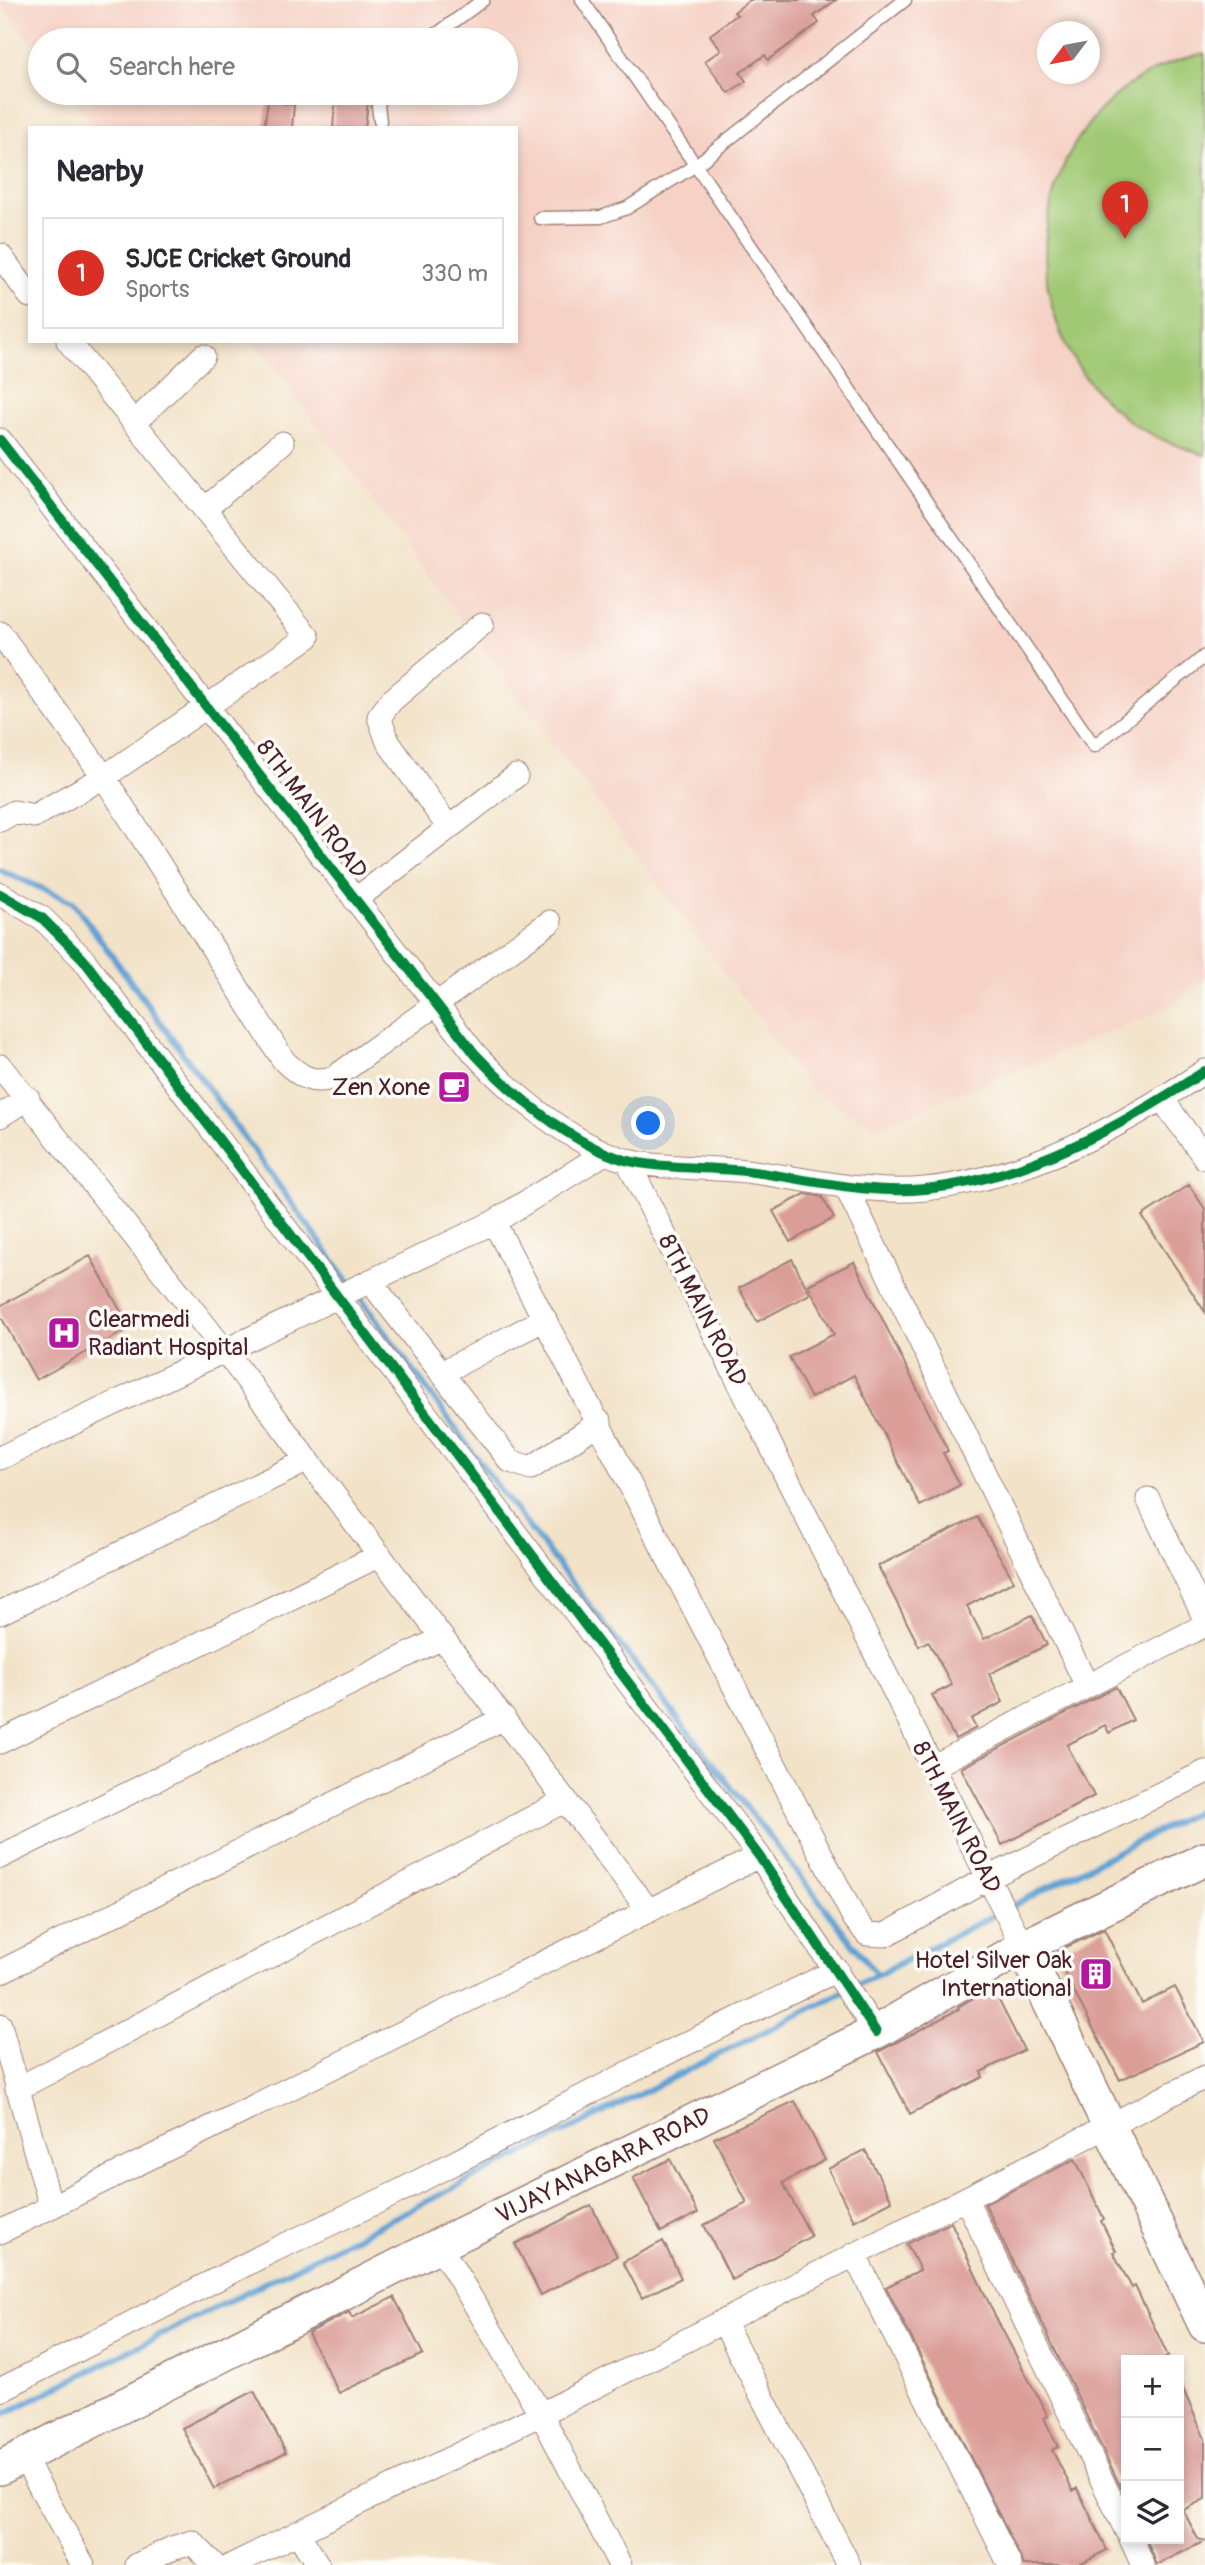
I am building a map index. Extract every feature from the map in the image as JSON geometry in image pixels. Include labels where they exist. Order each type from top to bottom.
[{"type":"street","points":[[0,255],[28,293]]},
{"type":"street","points":[[4,809],[34,816],[104,777],[309,637],[70,343]]},
{"type":"street","points":[[135,422],[203,356]]},
{"type":"street","name":"8TH MAIN ROAD","points":[[0,440],[355,900],[501,1082],[534,1110],[605,1153],[627,1160],[1023,1947],[1205,2325]]},
{"type":"street","points":[[205,509],[282,443]]},
{"type":"street","points":[[449,828],[388,742],[379,717],[391,701],[482,624]]},
{"type":"street","points":[[0,633],[104,777],[284,1060],[301,1077],[321,1082],[335,1077],[550,922]]},
{"type":"street","points":[[355,900],[516,776]]},
{"type":"street","points":[[0,894],[42,918],[83,959],[759,1856],[876,2032]]},
{"type":"street","points":[[0,1066],[28,1098],[225,1351],[649,1911]]},
{"type":"street","points":[[627,1160],[748,1171],[846,1187],[924,1190],[994,1177],[1107,1132],[1205,1071]]},
{"type":"street","points":[[0,1116],[28,1098]]},
{"type":"street","points":[[1163,1099],[1205,1158]]},
{"type":"street","points":[[0,1458],[494,1222],[605,1153]]},
{"type":"street","points":[[846,1187],[1087,1686]]},
{"type":"street","points":[[494,1222],[600,1422],[854,1918],[867,1934],[885,1935],[988,1878],[1205,1772]]},
{"type":"street","points":[[370,1281],[505,1455],[521,1467],[531,1468],[600,1422]]},
{"type":"street","points":[[441,1373],[545,1319]]},
{"type":"street","points":[[0,1613],[308,1460]]},
{"type":"street","points":[[932,1766],[1205,1622],[1148,1499]]},
{"type":"street","points":[[0,1742],[380,1555]]},
{"type":"street","points":[[0,1857],[442,1638]]},
{"type":"street","points":[[0,1972],[503,1718]]},
{"type":"street","points":[[17,2089],[566,1800]]},
{"type":"street","points":[[0,2232],[759,1856]]},
{"type":"street","name":"VIJAYANAGARA ROAD","points":[[12,2462],[439,2245],[876,2032],[1023,1947],[1205,1858]]},
{"type":"street","points":[[0,2389],[837,1970]]},
{"type":"street","points":[[0,2025],[51,2207]]},
{"type":"street","points":[[232,2565],[541,2414],[1205,2077]]},
{"type":"street","points":[[966,2199],[1121,2520]]},
{"type":"street","points":[[439,2245],[541,2414],[620,2565]]},
{"type":"street","points":[[853,2254],[1010,2565]]},
{"type":"street","points":[[723,2321],[849,2565]]},
{"type":"street","points":[[12,2462],[83,2565]]},
{"type":"street","points":[[298,2533],[318,2565]]},
{"type":"street","points":[[138,2565],[172,2547],[192,2542],[215,2565]]},
{"type":"street","points":[[1133,2544],[1143,2565]]},
{"type":"lane","points":[[445,28],[483,0]]},
{"type":"lane","points":[[582,0],[1094,746],[1205,656]]},
{"type":"lane","points":[[540,218],[601,217],[627,208],[696,165],[905,0]]},
{"type":"lane","points":[[378,105],[380,121]]},
{"type":"shaded area","points":[[1205,0],[1205,979],[1173,1006],[875,1128],[810,1088],[255,343],[518,343],[518,126],[94,126],[78,105],[518,105],[518,28],[28,28],[28,39],[0,1]]},
{"type":"green space","points":[[1205,53],[1205,455],[1163,440],[1133,424],[1082,372],[1056,320],[1046,264],[1050,208],[1069,155],[1101,109],[1147,74]]},
{"type":"building","points":[[750,0],[836,0],[814,16],[819,23],[768,60],[765,55],[740,73],[746,81],[728,93],[705,61],[721,50],[710,35],[737,15],[734,12]]},
{"type":"building","points":[[267,105],[294,105],[292,126],[264,126]]},
{"type":"building","points":[[335,105],[368,105],[365,126],[333,126]]},
{"type":"building","points":[[1189,1185],[1205,1209],[1205,1312],[1142,1216]]},
{"type":"building","points":[[805,1194],[822,1197],[834,1218],[790,1242],[773,1211]]},
{"type":"building","points":[[90,1256],[130,1328],[36,1380],[0,1315],[0,1306]]},
{"type":"building","points":[[792,1259],[810,1294],[757,1322],[739,1288]]},
{"type":"building","points":[[854,1262],[948,1451],[943,1453],[960,1485],[920,1506],[854,1375],[811,1398],[789,1357],[834,1334],[808,1285]]},
{"type":"building","points":[[977,1517],[1014,1581],[967,1606],[984,1639],[1032,1615],[1047,1645],[989,1674],[1003,1702],[971,1719],[976,1728],[955,1739],[932,1695],[952,1685],[928,1641],[919,1646],[878,1566]]},
{"type":"building","points":[[1116,1687],[1133,1720],[1109,1733],[1105,1725],[1067,1745],[1094,1796],[1002,1845],[961,1768]]},
{"type":"building","points":[[1104,1929],[1142,2004],[1175,1987],[1204,2042],[1120,2080],[1054,1953]]},
{"type":"building","points":[[992,1987],[1024,2050],[981,2072],[983,2077],[910,2114],[878,2052],[959,2009],[958,2007]]},
{"type":"building","points":[[795,2101],[825,2160],[783,2183],[811,2236],[732,2280],[704,2225],[747,2203],[714,2138]]},
{"type":"building","points":[[865,2150],[892,2201],[854,2221],[828,2169]]},
{"type":"building","points":[[670,2159],[698,2213],[661,2232],[633,2178]]},
{"type":"building","points":[[1075,2159],[1104,2219],[1101,2221],[1116,2251],[1113,2252],[1132,2288],[1135,2286],[1168,2355],[1121,2355],[1121,2488],[985,2204]]},
{"type":"building","points":[[591,2205],[617,2256],[541,2295],[515,2244]]},
{"type":"building","points":[[951,2222],[995,2316],[1048,2416],[1044,2418],[1058,2447],[1052,2450],[1073,2491],[1077,2488],[1107,2550],[1077,2565],[1024,2565],[886,2287],[920,2270],[907,2244]]},
{"type":"building","points":[[663,2241],[681,2278],[642,2298],[623,2262]]},
{"type":"building","points":[[394,2297],[423,2354],[339,2393],[308,2333],[349,2312],[352,2318]]},
{"type":"building","points":[[254,2391],[286,2452],[214,2489],[182,2428]]},
{"type":"building","points":[[1184,2391],[1205,2439],[1205,2499],[1184,2510]]},
{"type":"building","points":[[1184,2512],[1198,2539],[1205,2541],[1157,2565],[1148,2544],[1184,2544]]},
{"type":"waterway","points":[[0,870],[73,902],[503,1494],[877,1975],[1205,1807]]},
{"type":"waterway","points":[[852,1987],[877,1975]]},
{"type":"waterway","points":[[0,2416],[843,1992]]},
{"type":"cycle path","points":[[0,440],[475,1054],[524,1101],[584,1142],[625,1160],[653,1165],[746,1171],[880,1190],[925,1189],[963,1183],[1037,1162],[1107,1130],[1205,1071]]},
{"type":"cycle path","points":[[0,894],[42,918],[83,959],[759,1856],[876,2032]]},
{"type":"place","name":"SJCE Cricket Ground","points":[[1125,239]]},
{"type":"place","name":"Zen Xone","points":[[454,1087]]},
{"type":"place","name":"Clearmedi Radiant Hospital","points":[[64,1333]]},
{"type":"place","name":"Hotel Silver Oak International","points":[[1096,1974]]}]
